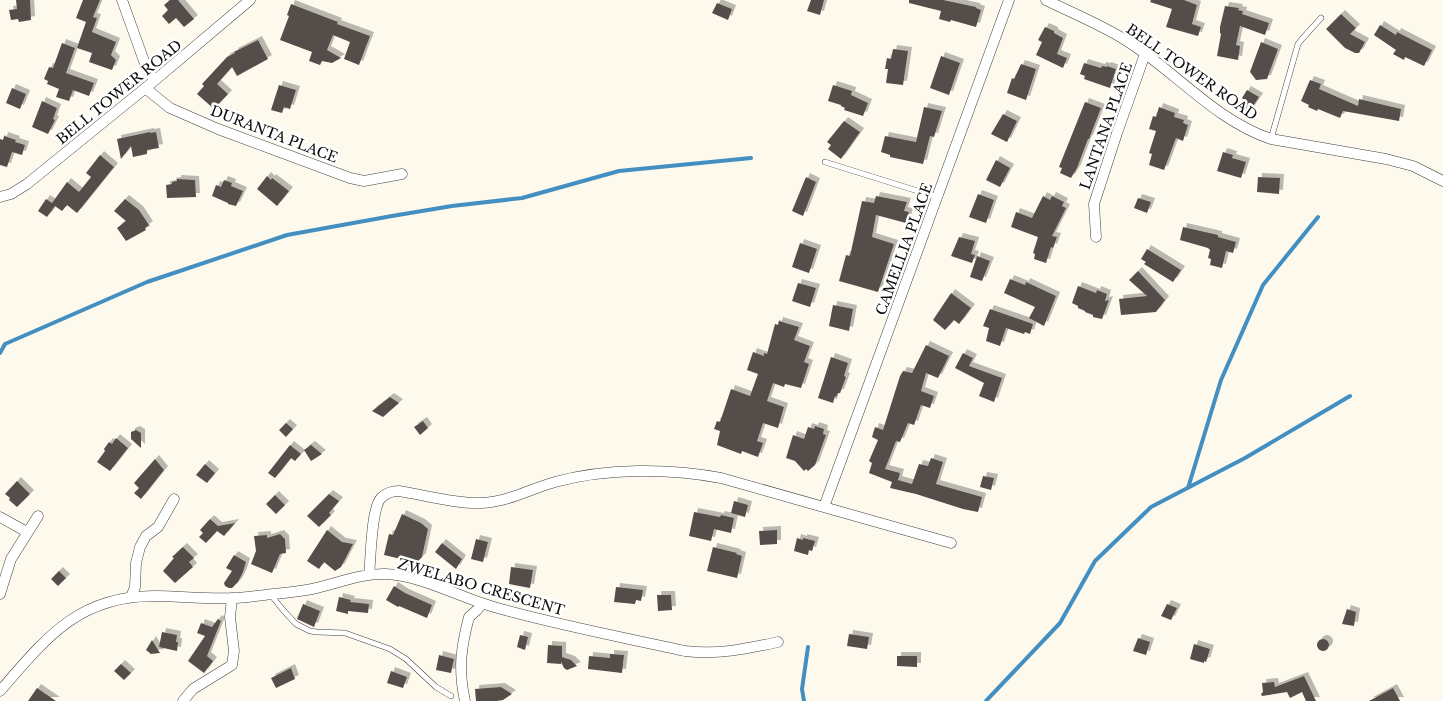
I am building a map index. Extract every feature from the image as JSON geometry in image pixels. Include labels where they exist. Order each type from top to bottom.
[{"type":"street","points":[[122,0],[129,24],[154,82]]},
{"type":"street","name":"BELL TOWER ROAD","points":[[0,197],[10,194],[27,184],[154,82],[250,0]]},
{"type":"street","name":"CAMELLIA PLACE","points":[[824,507],[1009,0]]},
{"type":"street","name":"BELL TOWER ROAD","points":[[1046,0],[1126,40],[1233,122],[1254,133],[1271,139],[1386,159],[1413,166],[1443,182]]},
{"type":"street","name":"LANTANA PLACE","points":[[1096,237],[1094,204],[1116,133],[1145,54]]},
{"type":"street","name":"DURANTA PLACE","points":[[145,88],[170,108],[218,129],[350,178],[364,181],[402,174]]},
{"type":"street","points":[[369,575],[375,512],[380,498],[392,491],[480,504],[508,500],[553,482],[570,478],[620,472],[666,470],[721,478],[951,543]]},
{"type":"street","points":[[131,597],[135,587],[137,555],[140,548],[146,536],[160,524],[174,499]]},
{"type":"street","points":[[0,594],[11,559],[38,516]]},
{"type":"street","points":[[0,517],[27,532]]},
{"type":"street","name":"ZWELABO CRESCENT","points":[[0,691],[47,638],[83,611],[115,599],[154,596],[232,598],[312,589],[369,575],[386,574],[405,577],[519,615],[685,651],[706,653],[737,651],[778,642]]},
{"type":"street","points":[[182,701],[193,688],[232,665],[234,652],[230,617],[232,598]]},
{"type":"street","points":[[465,701],[460,677],[462,647],[469,616],[482,604]]},
{"type":"lane","points":[[1271,139],[1298,44],[1321,18]]},
{"type":"lane","points":[[825,162],[937,197]]},
{"type":"lane","points":[[270,594],[296,624],[310,631],[345,633],[390,649],[406,659],[436,686],[451,696]]},
{"type":"building","points":[[16,0],[30,0],[31,20],[19,22],[18,19],[11,20],[9,10],[17,9]]},
{"type":"building","points":[[83,0],[100,0],[93,17],[97,18],[92,32],[116,42],[111,55],[116,60],[112,70],[89,62],[92,53],[77,48],[86,22],[76,18]]},
{"type":"building","points":[[170,0],[178,0],[194,19],[184,27],[176,18],[169,24],[162,16],[168,10],[164,5]]},
{"type":"building","points":[[811,0],[824,0],[820,15],[807,11]]},
{"type":"building","points":[[909,0],[943,0],[976,7],[981,10],[976,27],[951,20],[950,22],[939,19],[941,11],[909,3]]},
{"type":"building","points":[[1151,0],[1184,0],[1197,5],[1192,24],[1201,27],[1198,36],[1166,27],[1172,9],[1150,2]]},
{"type":"building","points":[[717,3],[732,9],[728,20],[712,13]]},
{"type":"building","points":[[291,4],[370,36],[359,65],[344,59],[350,42],[333,35],[327,50],[341,58],[332,63],[322,61],[320,65],[309,61],[312,52],[280,40],[289,16],[287,15]]},
{"type":"building","points":[[1225,6],[1239,8],[1238,10],[1243,11],[1242,14],[1269,23],[1265,35],[1240,26],[1236,45],[1240,46],[1238,60],[1217,56],[1221,34],[1220,27]]},
{"type":"building","points":[[1341,14],[1356,28],[1350,34],[1365,42],[1359,53],[1345,48],[1326,29]]},
{"type":"building","points":[[1380,25],[1396,35],[1397,32],[1432,50],[1424,66],[1405,57],[1404,60],[1393,54],[1396,50],[1374,35]]},
{"type":"building","points":[[1045,27],[1063,38],[1057,54],[1067,58],[1063,68],[1036,55],[1042,42],[1038,40]]},
{"type":"building","points":[[258,40],[268,59],[237,76],[232,67],[217,84],[228,94],[214,109],[197,94],[204,86],[202,84],[227,57]]},
{"type":"building","points":[[1261,42],[1278,49],[1267,79],[1256,80],[1250,72]]},
{"type":"building","points":[[62,43],[75,48],[66,73],[94,83],[89,96],[73,90],[69,101],[56,97],[59,89],[47,84],[48,81],[44,79],[49,67],[53,68]]},
{"type":"building","points":[[893,49],[908,51],[903,85],[886,83],[888,69],[885,69],[887,58],[891,59]]},
{"type":"building","points":[[941,56],[960,63],[949,95],[930,88]]},
{"type":"building","points":[[1084,63],[1101,68],[1102,66],[1107,66],[1116,69],[1110,88],[1084,79],[1085,76],[1080,74]]},
{"type":"building","points":[[1021,64],[1036,69],[1026,100],[1007,93],[1012,78],[1014,79]]},
{"type":"building","points":[[1310,80],[1321,84],[1319,89],[1358,106],[1359,99],[1401,109],[1399,121],[1343,111],[1340,118],[1308,107],[1309,105],[1301,101]]},
{"type":"building","points":[[279,85],[296,90],[290,109],[284,107],[282,113],[271,110]]},
{"type":"building","points":[[833,85],[852,91],[851,95],[868,103],[863,116],[844,110],[845,108],[841,105],[828,101]]},
{"type":"building","points":[[12,88],[26,94],[20,109],[6,103]]},
{"type":"building","points":[[1247,90],[1259,97],[1249,112],[1240,106]]},
{"type":"building","points":[[42,101],[57,108],[53,119],[55,120],[48,134],[32,127]]},
{"type":"building","points":[[1085,102],[1101,108],[1077,168],[1071,178],[1060,173],[1062,168],[1059,167]]},
{"type":"building","points":[[924,107],[942,111],[934,137],[930,136],[923,164],[890,157],[890,155],[881,152],[885,136],[916,142]]},
{"type":"building","points":[[1159,107],[1175,113],[1174,117],[1184,120],[1183,123],[1188,125],[1183,141],[1176,138],[1164,170],[1149,165],[1152,154],[1149,153],[1156,131],[1149,129],[1153,116],[1156,117]]},
{"type":"building","points":[[1003,114],[1017,121],[1007,142],[991,134]]},
{"type":"building","points":[[844,121],[860,132],[841,159],[828,149],[831,145],[827,142]]},
{"type":"building","points":[[156,132],[159,148],[147,150],[147,154],[133,157],[131,146],[121,159],[117,139]]},
{"type":"building","points":[[4,136],[25,145],[22,155],[12,152],[7,167],[0,165],[0,139],[3,140]]},
{"type":"building","points":[[1223,152],[1233,155],[1232,158],[1246,162],[1241,178],[1217,171]]},
{"type":"building","points":[[100,155],[114,167],[77,213],[67,205],[62,211],[55,206],[47,217],[38,211],[46,199],[52,203],[67,182],[79,192],[91,177],[86,173]]},
{"type":"building","points":[[996,160],[1010,168],[1000,187],[986,180]]},
{"type":"building","points":[[267,176],[289,191],[277,206],[257,189]]},
{"type":"building","points":[[806,177],[816,182],[803,216],[792,211]]},
{"type":"building","points":[[1258,177],[1280,178],[1279,194],[1257,192]]},
{"type":"building","points":[[177,179],[195,180],[196,197],[167,198],[166,185],[172,184]]},
{"type":"building","points":[[224,180],[232,183],[231,186],[243,191],[236,206],[212,196],[216,185],[221,187]]},
{"type":"building","points":[[978,194],[994,200],[986,223],[969,217]]},
{"type":"building","points":[[876,196],[907,202],[904,211],[909,212],[906,223],[876,215],[872,237],[894,244],[878,292],[839,281],[846,255],[850,256],[862,201],[874,203]]},
{"type":"building","points":[[1043,196],[1050,200],[1052,196],[1064,202],[1062,206],[1066,208],[1052,236],[1057,237],[1053,248],[1051,247],[1046,263],[1034,259],[1035,254],[1033,253],[1038,237],[1011,227],[1016,212],[1032,218]]},
{"type":"building","points":[[1138,198],[1151,202],[1147,213],[1134,208]]},
{"type":"building","points":[[125,199],[139,210],[149,225],[145,228],[146,230],[126,241],[117,228],[126,221],[114,211]]},
{"type":"building","points":[[1183,227],[1218,235],[1218,237],[1236,242],[1233,253],[1226,251],[1222,268],[1210,265],[1211,259],[1208,258],[1210,250],[1208,248],[1180,240]]},
{"type":"building","points":[[959,237],[975,241],[971,254],[975,255],[972,263],[951,256]]},
{"type":"building","points":[[800,243],[817,249],[809,273],[792,267]]},
{"type":"building","points":[[1147,249],[1181,270],[1173,282],[1144,264],[1146,262],[1141,259]]},
{"type":"building","points":[[977,256],[990,261],[982,281],[970,277]]},
{"type":"building","points":[[1138,271],[1165,300],[1156,312],[1121,315],[1119,299],[1147,296],[1129,280]]},
{"type":"building","points":[[1010,279],[1025,285],[1026,282],[1056,296],[1044,326],[1029,318],[1035,307],[1004,293]]},
{"type":"building","points":[[798,283],[816,288],[810,307],[792,301]]},
{"type":"building","points":[[1078,286],[1096,293],[1097,290],[1107,294],[1105,301],[1109,300],[1102,319],[1093,317],[1093,315],[1072,303]]},
{"type":"building","points":[[951,293],[971,308],[959,324],[954,320],[945,330],[933,320]]},
{"type":"building","points":[[833,305],[853,309],[849,331],[829,326]]},
{"type":"building","points":[[990,309],[1033,324],[1030,334],[1006,328],[1000,346],[986,341],[989,328],[983,326]]},
{"type":"building","points":[[779,321],[799,327],[794,340],[810,346],[804,362],[809,364],[801,388],[785,384],[784,387],[773,383],[767,401],[784,407],[778,428],[763,423],[757,441],[763,443],[758,457],[742,451],[741,454],[717,445],[720,431],[714,429],[717,421],[720,422],[731,389],[750,396],[758,374],[747,370],[753,352],[764,356],[764,353],[767,354],[775,324],[778,325]]},
{"type":"building","points":[[926,345],[949,356],[938,378],[926,373],[921,391],[934,396],[930,408],[921,405],[914,425],[908,423],[900,442],[896,441],[885,469],[900,473],[898,480],[912,484],[919,464],[928,466],[931,458],[943,462],[936,484],[982,497],[978,512],[890,488],[892,482],[869,473],[872,463],[869,461],[878,440],[872,437],[875,427],[883,430],[900,376],[903,371],[912,373]]},
{"type":"building","points":[[963,353],[973,358],[969,366],[1002,378],[994,402],[979,396],[984,383],[955,368]]},
{"type":"building","points":[[831,357],[848,363],[844,376],[846,377],[840,393],[835,396],[833,403],[818,398]]},
{"type":"building","points":[[390,397],[399,403],[383,417],[372,411]]},
{"type":"building","points":[[423,421],[428,428],[420,435],[414,427]]},
{"type":"building","points":[[286,423],[293,429],[286,437],[279,430]]},
{"type":"building","points":[[815,426],[824,429],[823,434],[826,435],[815,465],[808,471],[806,469],[804,471],[795,461],[786,458],[793,435],[804,439],[808,427],[814,429]]},
{"type":"building","points":[[136,430],[141,433],[141,448],[131,439],[131,432]]},
{"type":"building","points":[[116,438],[128,448],[110,471],[97,462],[109,442],[112,444]]},
{"type":"building","points":[[290,445],[301,454],[295,461],[291,458],[275,478],[268,473]]},
{"type":"building","points":[[311,445],[322,454],[311,461],[304,450]]},
{"type":"building","points":[[155,459],[164,470],[141,499],[134,493],[139,488],[134,483]]},
{"type":"building","points":[[205,464],[215,473],[207,483],[196,475]]},
{"type":"building","points":[[983,476],[994,478],[991,490],[980,487]]},
{"type":"building","points":[[17,481],[30,494],[17,507],[5,494]]},
{"type":"building","points":[[329,494],[339,501],[329,513],[331,515],[319,527],[307,516]]},
{"type":"building","points":[[275,495],[285,505],[276,514],[266,504]]},
{"type":"building","points":[[734,501],[748,505],[745,517],[731,513]]},
{"type":"building","points":[[694,512],[734,518],[731,533],[714,529],[711,541],[689,536]]},
{"type":"building","points":[[402,514],[421,523],[428,529],[422,557],[410,569],[401,559],[384,555],[389,534],[393,535]]},
{"type":"building","points":[[210,519],[218,526],[235,523],[224,536],[217,531],[206,543],[199,537],[203,533],[200,530]]},
{"type":"building","points":[[327,530],[342,542],[353,544],[341,567],[335,571],[324,562],[319,569],[307,561]]},
{"type":"building","points":[[777,530],[777,544],[760,545],[759,531]]},
{"type":"building","points":[[280,534],[285,539],[286,553],[280,554],[272,573],[251,564],[256,551],[254,536],[267,535],[267,538]]},
{"type":"building","points":[[797,538],[815,541],[812,551],[809,550],[808,555],[794,551]]},
{"type":"building","points":[[476,539],[488,542],[483,562],[471,559]]},
{"type":"building","points":[[442,543],[462,559],[456,569],[435,552]]},
{"type":"building","points":[[183,547],[194,558],[189,562],[193,567],[175,583],[163,571],[174,558],[172,557]]},
{"type":"building","points":[[713,547],[742,556],[737,578],[707,571]]},
{"type":"building","points":[[234,555],[246,562],[238,582],[232,588],[229,588],[224,583],[232,571],[226,568]]},
{"type":"building","points":[[511,567],[533,570],[530,588],[509,584]]},
{"type":"building","points":[[59,571],[66,578],[58,586],[51,579]]},
{"type":"building","points":[[394,586],[432,605],[427,618],[398,607],[386,600]]},
{"type":"building","points":[[616,587],[643,590],[641,601],[636,600],[635,604],[614,602]]},
{"type":"building","points":[[657,595],[671,595],[672,610],[658,611]]},
{"type":"building","points":[[339,597],[351,600],[350,602],[369,604],[368,613],[348,611],[348,614],[336,611]]},
{"type":"building","points":[[303,604],[320,611],[314,627],[297,619]]},
{"type":"building","points":[[1167,604],[1177,608],[1171,620],[1161,616]]},
{"type":"building","points":[[1347,609],[1356,612],[1354,626],[1342,624]]},
{"type":"building","points":[[218,619],[221,621],[207,656],[213,661],[204,673],[188,661],[205,636],[197,633],[201,623],[212,627]]},
{"type":"building","points":[[162,632],[177,635],[177,651],[159,647]]},
{"type":"building","points":[[849,634],[869,637],[867,649],[847,646]]},
{"type":"building","points":[[520,635],[528,637],[525,650],[517,647]]},
{"type":"building","points":[[1138,638],[1150,642],[1146,655],[1133,651]]},
{"type":"building","points":[[1323,639],[1329,645],[1323,651],[1317,645]]},
{"type":"building","points":[[152,640],[160,653],[151,654],[146,650]]},
{"type":"building","points":[[1194,644],[1210,649],[1206,662],[1190,659]]},
{"type":"building","points":[[548,645],[562,646],[562,657],[571,660],[577,666],[567,670],[561,662],[561,664],[547,663]]},
{"type":"building","points":[[610,654],[624,655],[622,673],[588,669],[589,656],[610,658]]},
{"type":"building","points":[[439,655],[454,659],[451,673],[436,670]]},
{"type":"building","points":[[897,656],[917,656],[917,667],[897,666]]},
{"type":"building","points":[[121,664],[131,673],[124,680],[114,671]]},
{"type":"building","points":[[291,668],[295,679],[276,688],[271,678]]},
{"type":"building","points":[[391,671],[407,677],[403,688],[387,683]]},
{"type":"building","points":[[1304,676],[1316,701],[1306,701],[1302,692],[1290,698],[1287,692],[1262,696],[1261,694],[1263,692],[1262,683],[1274,682],[1275,687]]},
{"type":"building","points":[[501,687],[512,694],[503,700],[476,701],[475,689]]},
{"type":"building","points":[[37,688],[56,701],[28,701]]},
{"type":"building","points":[[1393,688],[1400,701],[1369,701]]},
{"type":"waterway","points":[[0,353],[5,344],[147,282],[287,235],[452,206],[522,198],[619,171],[751,158]]},
{"type":"waterway","points":[[1188,488],[1221,380],[1263,285],[1318,217]]},
{"type":"waterway","points":[[986,701],[1060,623],[1095,561],[1151,507],[1245,458],[1350,396]]},
{"type":"waterway","points":[[804,701],[802,689],[808,647]]}]
